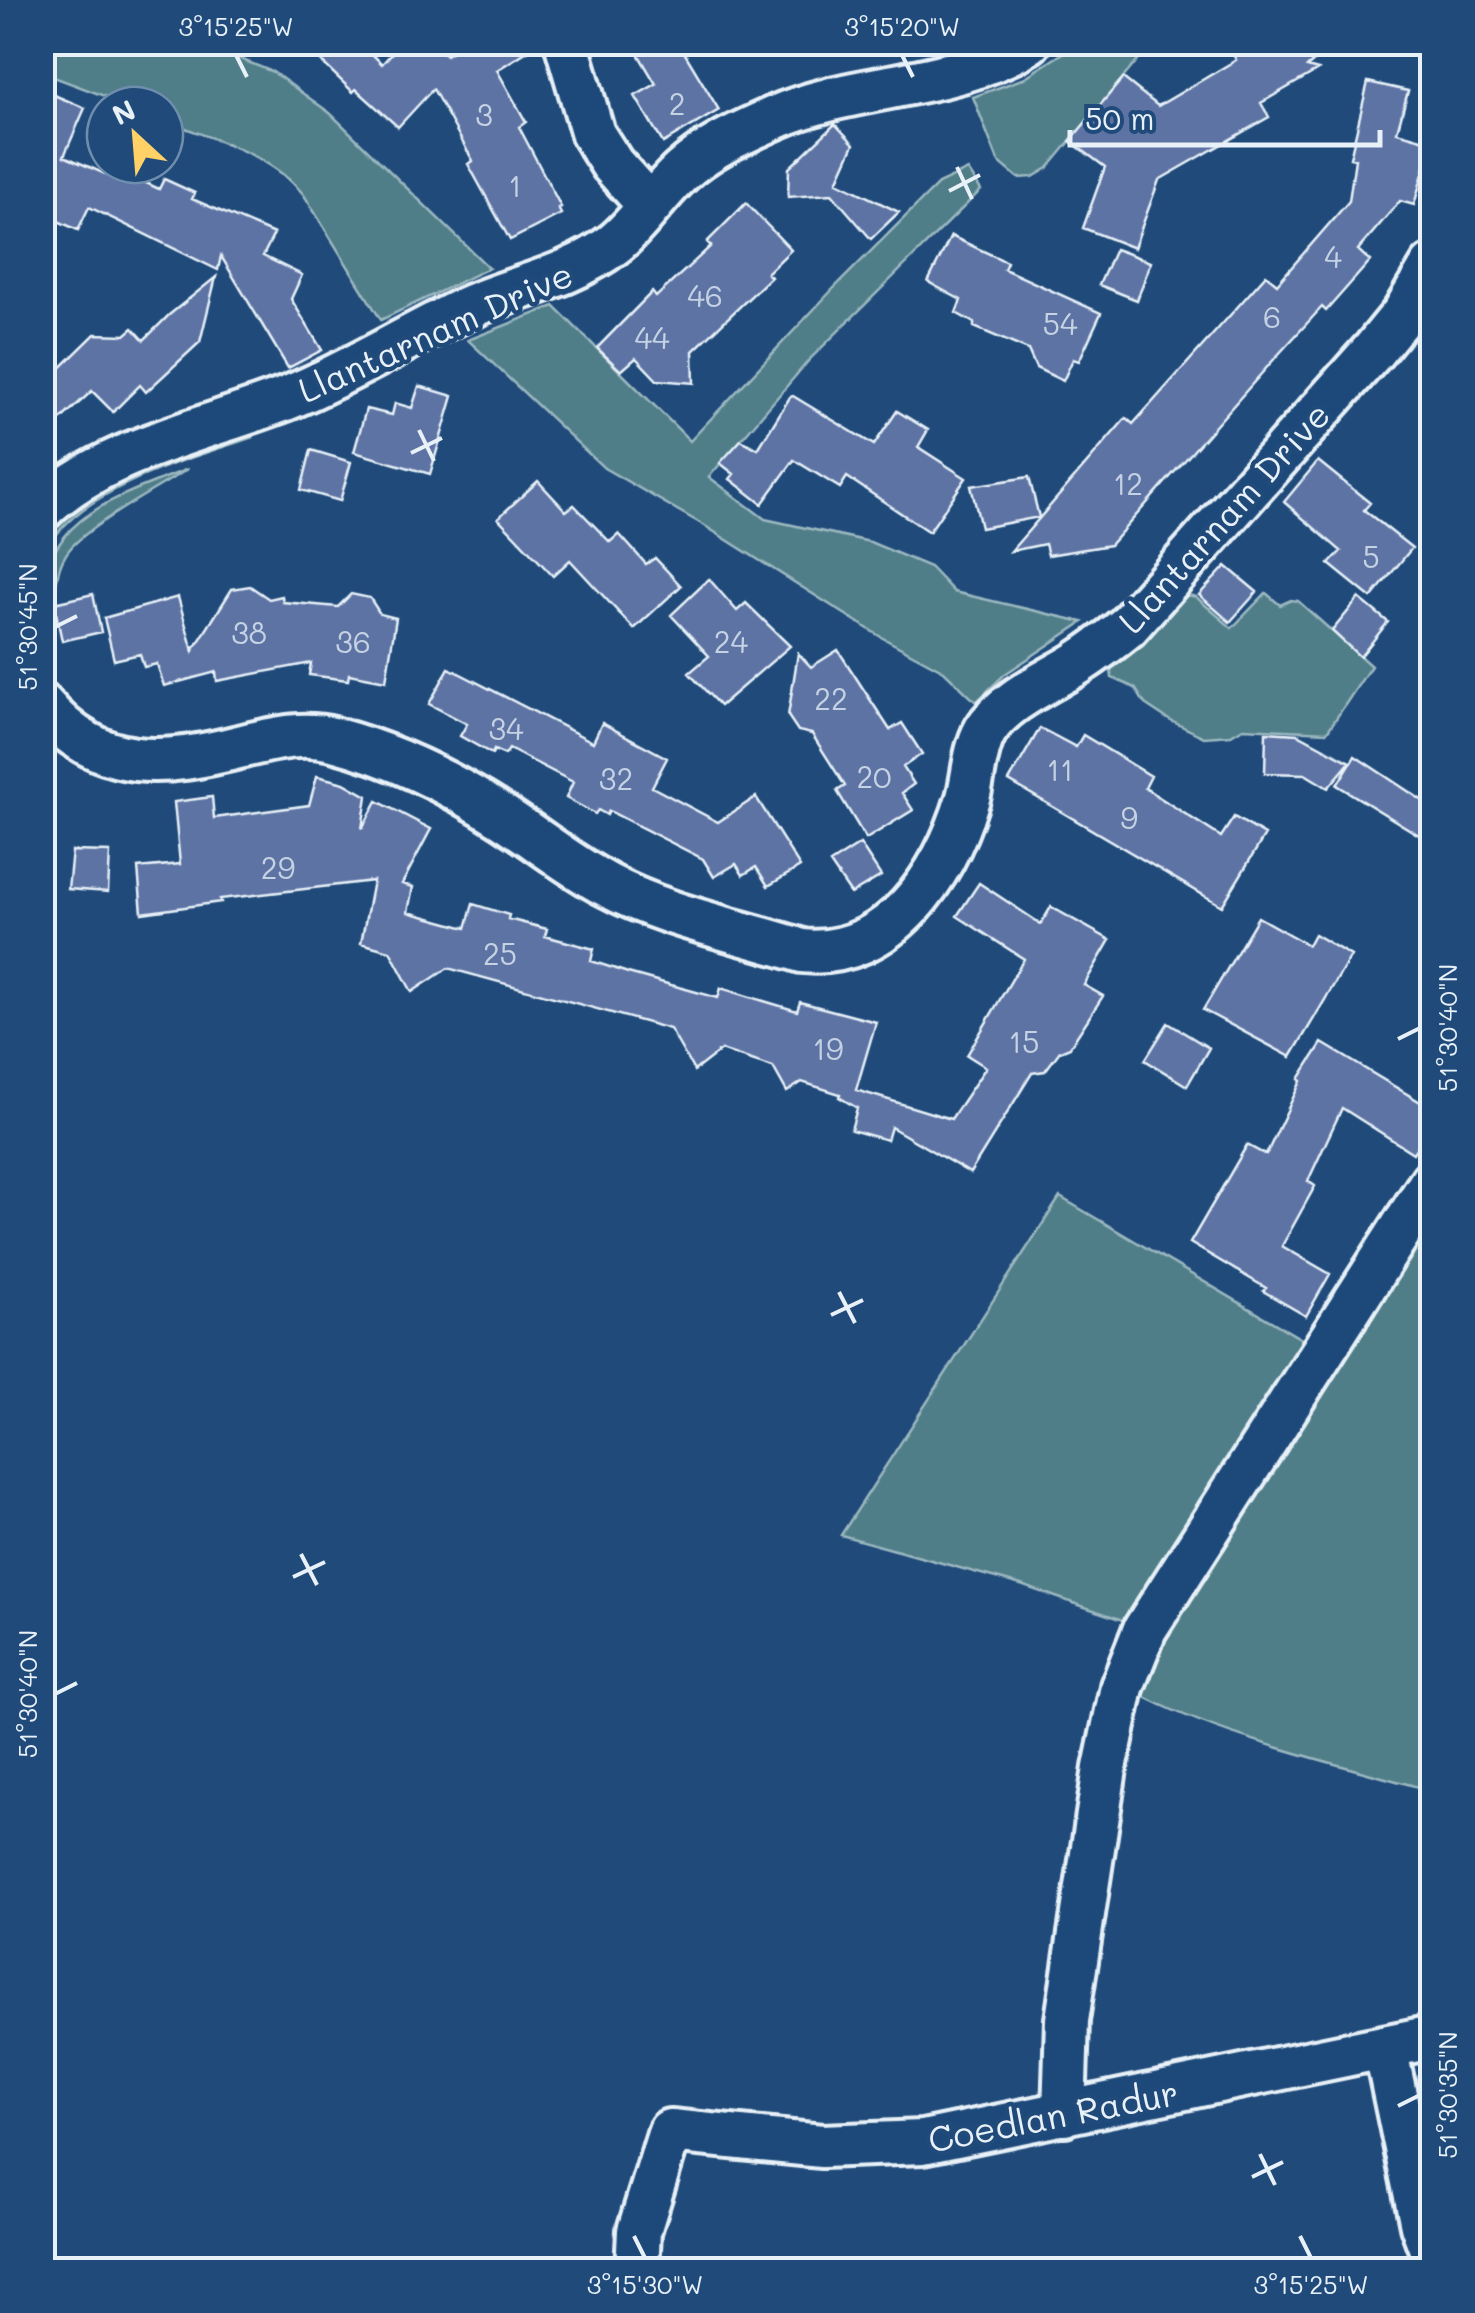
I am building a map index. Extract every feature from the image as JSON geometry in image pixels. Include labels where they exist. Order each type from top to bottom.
[{"type":"street","points":[[566,42],[593,134],[612,164],[650,205]]},
{"type":"street","name":"Llantarnam Drive","points":[[42,509],[60,491],[113,462],[294,396],[493,296],[554,278],[617,242],[704,152],[778,116],[838,96],[950,75],[985,64],[1028,42]]},
{"type":"street","name":"Llantarnam Drive","points":[[42,705],[68,732],[91,746],[117,757],[148,762],[180,760],[276,738],[306,735],[333,739],[409,766],[464,792],[592,876],[638,900],[802,951],[828,954],[846,950],[879,934],[929,882],[952,841],[986,731],[1002,712],[1127,627],[1373,351],[1404,313],[1432,266]]},
{"type":"street","points":[[1064,2114],[1067,2020],[1105,1768],[1122,1686],[1145,1628],[1432,1181]]},
{"type":"street","name":"Coedlan Radur","points":[[638,2270],[639,2231],[670,2130],[822,2146],[923,2142],[1432,2037]]},
{"type":"street","points":[[1385,2047],[1422,2225],[1432,2252]]},
{"type":"green space","points":[[43,42],[200,43],[273,72],[330,113],[489,268],[381,320],[304,195],[290,181],[258,158],[185,128],[185,85],[85,85],[85,89],[43,73]]},
{"type":"green space","points":[[1079,43],[1152,43],[1048,168],[1033,177],[1018,178],[998,161],[973,97],[1022,79]]},
{"type":"green space","points":[[968,170],[981,190],[810,359],[709,477],[765,519],[870,542],[930,567],[954,592],[1083,622],[1005,674],[976,702],[944,671],[881,637],[705,526],[604,468],[468,340],[554,306],[690,441],[938,184]]},
{"type":"green space","points":[[251,431],[253,437],[165,467],[105,495],[57,533],[43,557],[43,540],[62,518],[110,484]]},
{"type":"green space","points":[[188,469],[79,540],[62,562],[54,603],[43,607],[45,576],[69,531],[112,501]]},
{"type":"green space","points":[[1176,592],[1196,597],[1232,628],[1266,593],[1280,605],[1298,601],[1371,666],[1327,732],[1243,728],[1231,735],[1204,737],[1169,720],[1145,704],[1135,688],[1112,678],[1110,663]]},
{"type":"green space","points":[[1060,1197],[1315,1347],[1134,1624],[1021,1585],[841,1535]]},
{"type":"green space","points":[[1432,1205],[1432,1791],[1243,1737],[1135,1692],[1158,1631]]},
{"type":"building","points":[[301,42],[360,42],[382,64],[402,42],[432,42],[446,55],[467,42],[542,42],[497,70],[526,122],[519,127],[561,207],[561,214],[510,240],[433,89],[398,127],[356,89],[353,92]]},
{"type":"building","points":[[631,42],[678,42],[719,110],[663,143],[635,96],[656,84]]},
{"type":"building","points":[[1227,42],[1335,42],[1307,67],[1318,70],[1261,103],[1269,117],[1159,180],[1134,248],[1083,228],[1105,167],[1070,141],[1123,78],[1158,106],[1236,60]]},
{"type":"building","points":[[1368,82],[1408,91],[1397,132],[1432,142],[1414,205],[1400,201],[1358,250],[1370,261],[1326,311],[1322,307],[1277,356],[1110,545],[1048,555],[1045,544],[1011,551],[1126,418],[1133,424],[1266,275],[1277,284],[1349,201],[1355,159],[1350,158]]},
{"type":"building","points":[[42,90],[85,108],[64,156],[85,165],[85,185],[150,185],[159,189],[161,185],[177,185],[195,193],[192,199],[274,234],[263,256],[302,275],[291,299],[322,350],[288,368],[221,256],[218,270],[89,207],[78,230],[42,214]]},
{"type":"building","points":[[835,124],[854,144],[837,182],[899,212],[871,239],[832,194],[788,197],[789,168]]},
{"type":"building","points":[[746,203],[791,250],[767,273],[771,277],[693,351],[694,383],[657,380],[636,358],[621,371],[597,348],[652,292],[656,297],[711,246],[707,242]]},
{"type":"building","points":[[951,236],[1007,262],[1004,269],[1101,313],[1079,361],[1073,359],[1063,381],[1036,368],[1028,350],[974,327],[974,323],[956,313],[961,300],[928,282]]},
{"type":"building","points":[[1115,249],[1151,262],[1137,300],[1099,285]]},
{"type":"building","points":[[216,277],[200,342],[146,392],[140,385],[113,412],[92,391],[58,422],[42,406],[42,386],[95,334],[125,335],[133,328],[144,340]]},
{"type":"building","points":[[419,386],[453,396],[430,474],[354,452],[366,409],[392,415],[395,403],[412,408]]},
{"type":"building","points":[[793,396],[874,445],[897,411],[928,430],[918,447],[966,478],[929,532],[847,477],[840,488],[794,460],[762,504],[730,479],[734,474],[720,463],[741,440],[758,449]]},
{"type":"building","points":[[311,450],[351,462],[340,501],[301,490]]},
{"type":"building","points":[[1318,461],[1370,503],[1364,510],[1412,548],[1371,598],[1329,564],[1341,551],[1284,502]]},
{"type":"building","points":[[1029,477],[1039,517],[981,528],[971,486]]},
{"type":"building","points":[[538,481],[566,511],[574,505],[610,542],[619,534],[646,564],[655,558],[681,586],[634,629],[570,560],[553,576],[498,518]]},
{"type":"building","points":[[1226,566],[1257,592],[1230,622],[1199,595]]},
{"type":"building","points":[[709,579],[737,611],[746,603],[790,646],[720,706],[689,673],[709,656],[671,615]]},
{"type":"building","points":[[250,586],[269,599],[282,596],[283,602],[338,607],[351,594],[370,598],[380,614],[396,618],[386,681],[349,674],[348,680],[309,675],[311,663],[217,681],[216,672],[164,686],[157,664],[144,667],[140,654],[114,660],[104,618],[178,597],[193,651],[232,589]]},
{"type":"building","points":[[93,594],[101,632],[62,641],[54,603]]},
{"type":"building","points":[[1359,598],[1388,622],[1360,657],[1332,631]]},
{"type":"building","points":[[838,650],[890,730],[902,723],[922,754],[903,767],[914,784],[902,793],[913,810],[866,839],[837,791],[845,786],[812,734],[798,731],[788,716],[798,653],[811,667]]},
{"type":"building","points":[[449,668],[593,742],[602,723],[667,758],[652,787],[718,822],[756,797],[800,867],[768,886],[756,867],[743,875],[736,864],[714,877],[703,859],[609,811],[607,815],[598,810],[595,814],[566,798],[573,782],[509,749],[505,755],[494,750],[492,754],[460,736],[467,724],[429,704]]},
{"type":"building","points":[[1040,728],[1076,747],[1083,735],[1151,776],[1145,788],[1221,837],[1234,817],[1265,835],[1222,906],[1009,781]]},
{"type":"building","points":[[1266,732],[1298,734],[1350,762],[1328,788],[1305,774],[1265,773]]},
{"type":"building","points":[[1355,756],[1432,807],[1432,843],[1337,785]]},
{"type":"building","points":[[317,776],[344,783],[367,796],[362,829],[377,801],[431,829],[402,884],[413,887],[408,912],[466,928],[473,904],[509,915],[508,919],[547,929],[545,936],[594,949],[591,961],[628,973],[718,998],[721,988],[797,1011],[800,1002],[876,1022],[856,1090],[951,1119],[986,1067],[967,1055],[1024,959],[957,916],[979,883],[1041,924],[1051,907],[1110,940],[1084,985],[1103,996],[1070,1047],[1060,1051],[1045,1071],[1032,1073],[970,1173],[891,1127],[887,1140],[851,1130],[857,1108],[840,1094],[802,1082],[787,1092],[773,1067],[721,1050],[694,1071],[670,1029],[448,968],[412,992],[390,951],[361,943],[373,881],[220,899],[221,902],[142,913],[138,868],[180,864],[174,802],[212,797],[214,818],[309,805]]},
{"type":"building","points":[[860,844],[881,876],[851,894],[830,863]]},
{"type":"building","points":[[72,851],[110,852],[108,892],[68,889]]},
{"type":"building","points":[[1258,917],[1308,945],[1314,934],[1351,956],[1291,1057],[1203,1010]]},
{"type":"building","points":[[1168,1023],[1209,1048],[1187,1086],[1145,1060]]},
{"type":"building","points":[[1322,1043],[1432,1109],[1432,1124],[1413,1153],[1342,1108],[1308,1181],[1315,1186],[1282,1246],[1330,1274],[1306,1316],[1190,1243],[1247,1145],[1266,1155],[1299,1079]]}]
